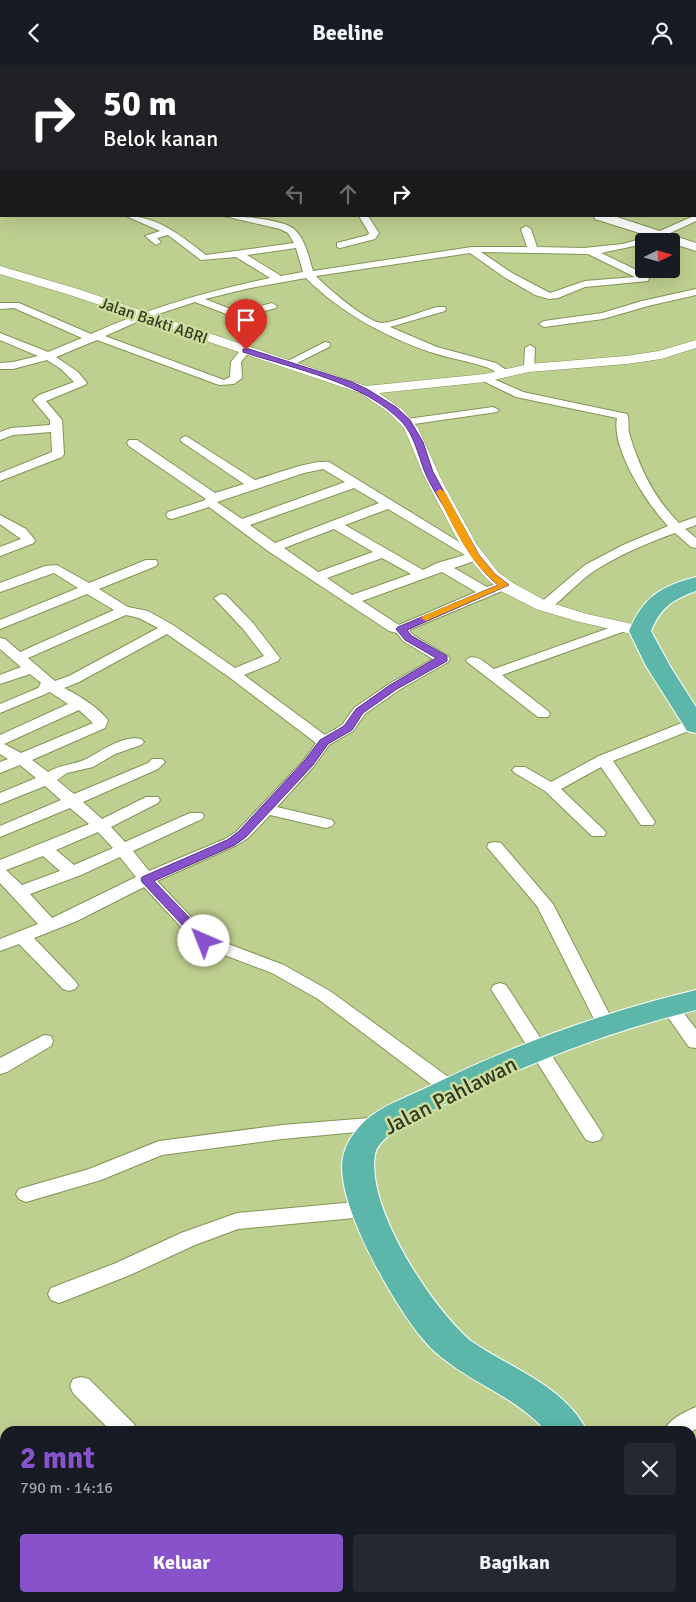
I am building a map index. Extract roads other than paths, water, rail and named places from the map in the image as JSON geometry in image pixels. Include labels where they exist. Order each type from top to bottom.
[{"type":"highway","points":[[695,725],[658,666],[631,629],[660,598],[696,584]]},
{"type":"highway","name":"Jalan Pahlawan","points":[[563,1426],[543,1405],[461,1353],[435,1328],[420,1308],[365,1209],[358,1159],[366,1141],[382,1124],[451,1089],[539,1051],[606,1025],[683,1003]]},
{"type":"main road","points":[[603,217],[654,233]]},
{"type":"main road","points":[[680,242],[696,247]]},
{"type":"street","points":[[133,217],[171,232],[204,258],[300,245]]},
{"type":"street","points":[[233,217],[283,227],[292,231],[300,245],[309,275],[344,307],[379,327],[433,349],[492,365],[506,374]]},
{"type":"street","points":[[340,245],[372,237],[374,233],[373,228],[364,217]]},
{"type":"street","points":[[664,233],[696,218]]},
{"type":"street","points":[[526,229],[533,251]]},
{"type":"street","points":[[156,242],[150,236],[171,232]]},
{"type":"street","points":[[0,366],[47,357],[144,316],[196,299],[280,280],[472,250],[588,251],[635,245]]},
{"type":"street","points":[[472,250],[508,275],[539,293],[548,296],[554,296],[585,283],[644,279],[588,251]]},
{"type":"street","points":[[237,253],[280,280]]},
{"type":"street","name":"Jalan Bakti ABRI","points":[[0,270],[74,292],[365,390],[393,409],[407,422],[419,442],[429,472],[475,556],[492,576],[504,585],[545,606],[569,614],[631,629]]},
{"type":"street","points":[[544,324],[603,316],[646,303],[696,292]]},
{"type":"street","points":[[196,299],[237,315],[272,306]]},
{"type":"street","points":[[0,306],[15,305],[93,337],[223,383],[230,382],[236,378],[236,362],[246,350]]},
{"type":"street","points":[[379,327],[441,309]]},
{"type":"street","points":[[0,336],[47,357],[68,371],[81,383],[40,399],[55,418],[58,454],[0,477]]},
{"type":"street","points":[[287,364],[325,345]]},
{"type":"street","points":[[365,390],[485,378],[529,368],[626,361],[661,355],[696,345]]},
{"type":"street","points":[[529,368],[530,348]]},
{"type":"street","points":[[485,378],[520,395],[623,416],[620,425],[630,457],[648,497],[675,527],[696,545]]},
{"type":"street","points":[[407,422],[493,410]]},
{"type":"street","points":[[0,436],[11,432],[56,428]]},
{"type":"street","points":[[186,440],[254,485]]},
{"type":"street","points":[[133,443],[273,548],[394,628],[401,629],[504,585]]},
{"type":"street","points":[[172,515],[254,485],[301,470],[325,465],[475,556]]},
{"type":"street","points":[[240,524],[355,483]]},
{"type":"street","points":[[273,548],[389,504]]},
{"type":"street","points":[[0,552],[30,540],[1,520]]},
{"type":"street","points":[[545,606],[588,569],[612,555],[675,527],[696,521]]},
{"type":"street","points":[[335,525],[420,574]]},
{"type":"street","points":[[316,577],[383,553]]},
{"type":"street","points":[[350,600],[442,566],[475,556]]},
{"type":"street","points":[[0,625],[151,563]]},
{"type":"street","points":[[442,566],[485,592]]},
{"type":"street","points":[[0,588],[53,568],[57,569],[124,611],[143,614],[168,628],[234,674],[324,742]]},
{"type":"street","points":[[221,598],[248,626],[274,658],[234,674]]},
{"type":"street","points":[[7,650],[124,611]]},
{"type":"street","points":[[0,709],[43,691],[48,686],[56,686],[74,679],[168,628]]},
{"type":"street","points":[[0,945],[80,913],[146,879],[231,842],[242,835],[309,763],[324,742],[348,728],[359,711],[394,687],[443,659],[408,638],[401,629]]},
{"type":"street","points":[[492,674],[631,629]]},
{"type":"street","points":[[0,769],[100,725],[101,720],[92,711],[48,686],[48,682],[7,650]]},
{"type":"street","points":[[473,661],[543,713]]},
{"type":"street","points":[[0,680],[32,668]]},
{"type":"street","points":[[0,741],[72,709],[75,706],[75,702]]},
{"type":"street","points":[[551,788],[604,759],[695,725]]},
{"type":"street","points":[[0,799],[38,784],[62,770],[88,764],[110,751],[136,741]]},
{"type":"street","points":[[0,748],[22,759],[101,826],[124,850],[146,879],[204,941],[278,969],[324,995],[451,1089]]},
{"type":"street","points":[[604,759],[647,822]]},
{"type":"street","points":[[0,832],[74,802],[153,766],[157,761]]},
{"type":"street","points":[[520,769],[551,788],[598,833]]},
{"type":"street","points":[[0,866],[101,826],[152,800]]},
{"type":"street","points":[[265,809],[326,823]]},
{"type":"street","points":[[19,892],[124,850],[196,816]]},
{"type":"street","points":[[495,847],[544,904],[606,1025]]},
{"type":"street","points":[[45,849],[70,871],[75,871]]},
{"type":"street","points":[[0,873],[49,926]]},
{"type":"street","points":[[22,936],[69,985]]},
{"type":"street","points":[[500,989],[593,1135]]},
{"type":"street","points":[[683,1003],[696,1041]]},
{"type":"street","points":[[0,1067],[44,1041]]},
{"type":"street","points":[[26,1194],[100,1172],[159,1147],[382,1124]]},
{"type":"street","points":[[59,1294],[123,1269],[180,1242],[237,1221],[365,1209]]},
{"type":"street","points":[[81,1386],[121,1426]]},
{"type":"street","points":[[682,1426],[696,1417]]}]
